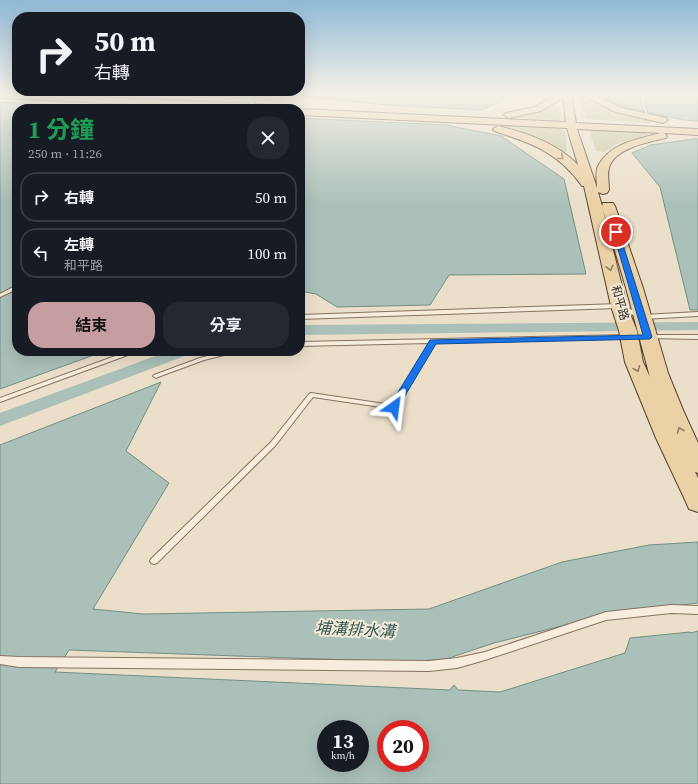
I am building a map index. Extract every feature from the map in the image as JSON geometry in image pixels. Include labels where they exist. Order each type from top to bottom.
[{"type":"main road","points":[[503,131],[541,144],[561,155],[597,189],[603,167],[614,153],[633,143],[644,140],[675,134],[698,132]]},
{"type":"main road","name":"和平路","points":[[580,131],[636,327],[654,361],[683,438],[698,464]]},
{"type":"main road","points":[[679,131],[698,132]]},
{"type":"main road","name":"和平路","points":[[597,189],[636,327],[634,362],[667,438],[698,502]]},
{"type":"lane","points":[[0,296],[12,290]]},
{"type":"lane","points":[[305,344],[433,341],[636,327],[698,314]]},
{"type":"lane","points":[[305,317],[636,327],[698,337]]},
{"type":"lane","points":[[154,561],[273,444],[312,395],[394,407],[433,341]]},
{"type":"lane","points":[[0,400],[120,356]]},
{"type":"lane","points":[[156,376],[214,356]]},
{"type":"lane","points":[[0,660],[19,662],[429,666],[485,656],[606,616],[671,609],[698,610]]},
{"type":"green space","points":[[510,131],[563,131],[565,132],[567,152],[563,153]]},
{"type":"green space","points":[[589,131],[644,132],[649,135],[619,143],[604,152],[596,151]]},
{"type":"water","points":[[0,131],[12,131],[12,356],[91,356],[0,389]]},
{"type":"water","points":[[305,131],[474,131],[501,136],[564,179],[586,274],[449,275],[430,305],[337,307],[316,294],[305,292]]},
{"type":"water","points":[[698,139],[698,310],[690,310],[660,187],[632,153],[651,145]]},
{"type":"water","name":"埔溝排水溝","points":[[161,382],[126,451],[169,483],[93,609],[143,614],[429,609],[562,562],[649,545],[698,542],[698,603],[609,614],[494,643],[446,659],[404,662],[69,650],[55,672],[450,690],[454,685],[458,690],[500,692],[625,653],[630,638],[691,633],[698,631],[698,784],[0,784],[0,445]]},
{"type":"waterway","points":[[305,330],[698,326]]},
{"type":"waterway","points":[[0,420],[171,356]]},
{"type":"route","points":[[394,407],[433,341],[648,337],[616,232]]}]
